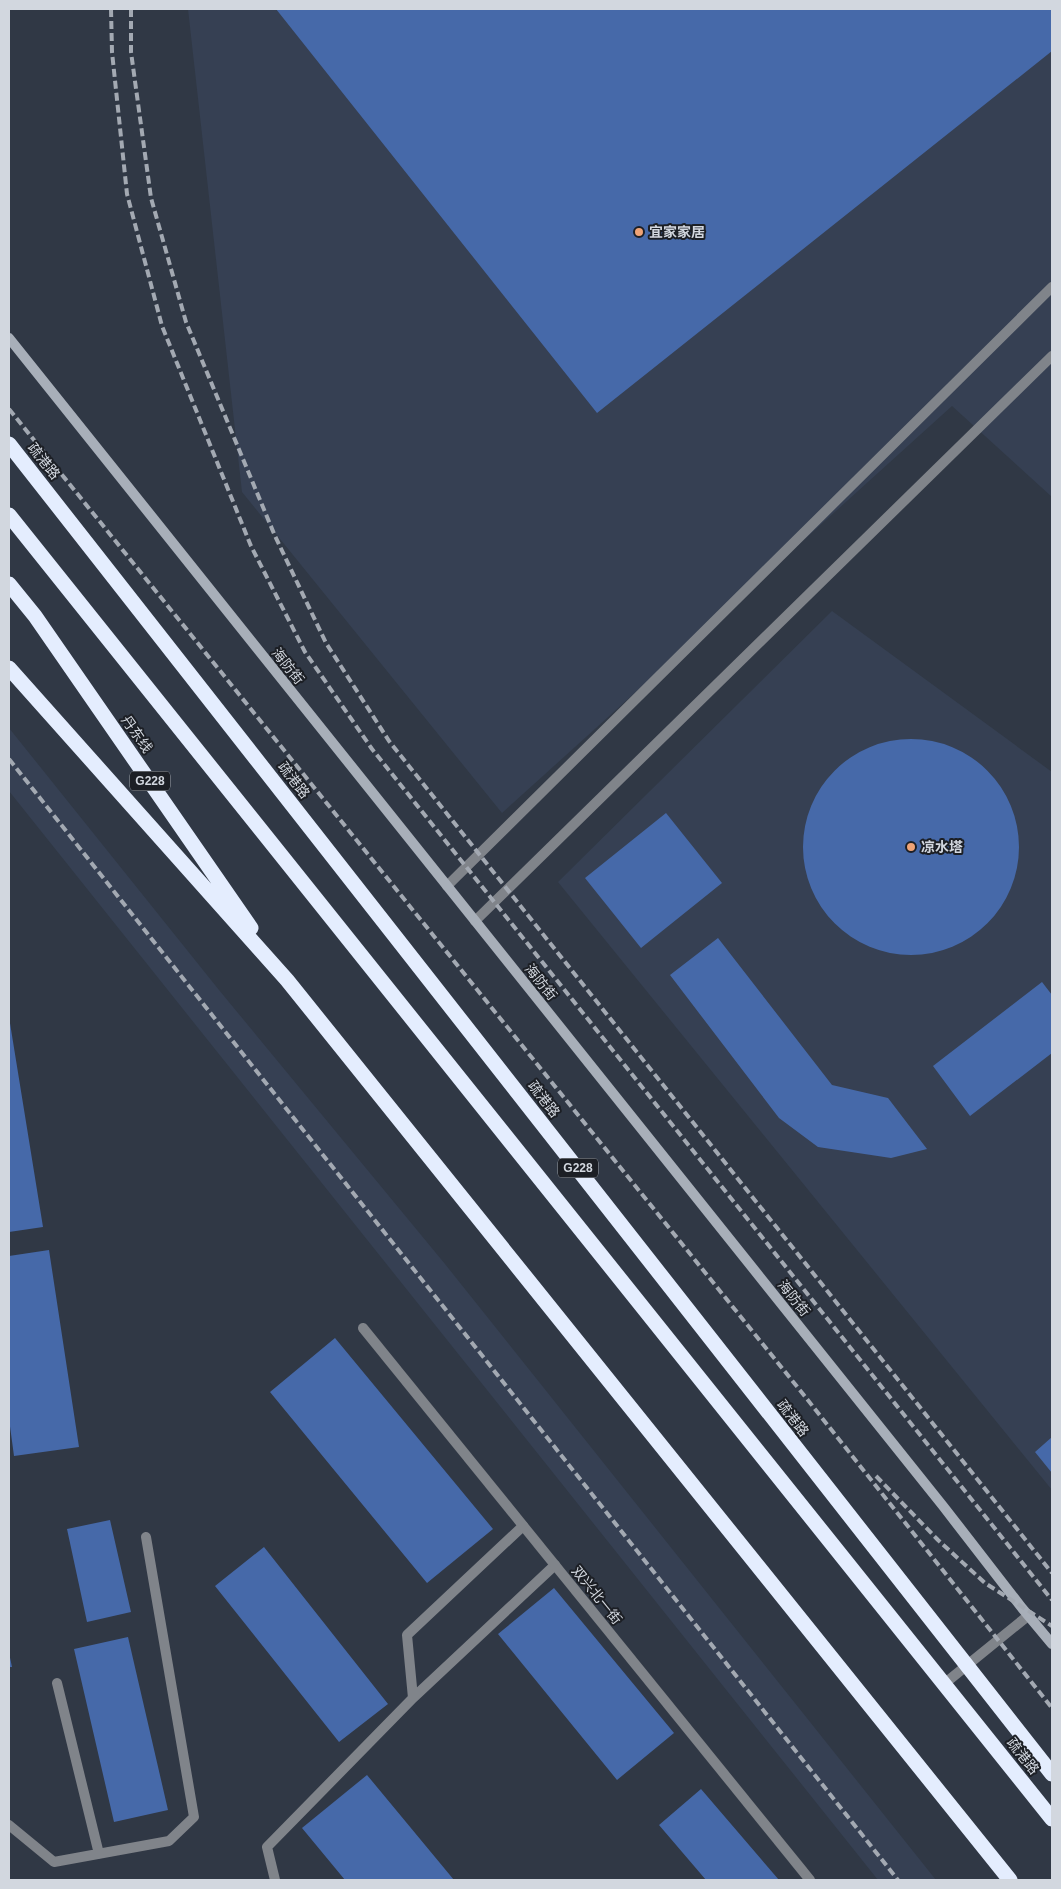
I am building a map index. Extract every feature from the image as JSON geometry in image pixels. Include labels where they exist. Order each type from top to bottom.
[{"type":"highway","name":"疏港路","points":[[9,444],[1052,1774]]},
{"type":"highway","name":"疏港路","points":[[9,515],[1052,1819]]},
{"type":"highway","name":"丹东线","points":[[9,584],[41,624],[287,980]]},
{"type":"highway","points":[[9,668],[287,980]]},
{"type":"highway","name":"G228","points":[[287,980],[1010,1880]]},
{"type":"street","points":[[447,886],[1052,287]]},
{"type":"street","name":"海防街","points":[[9,338],[1052,1644]]},
{"type":"street","points":[[475,921],[1052,356]]},
{"type":"street","name":"双兴北一街","points":[[363,1328],[810,1880]]},
{"type":"street","points":[[413,1698],[407,1635],[523,1526]]},
{"type":"street","points":[[9,1825],[54,1862],[169,1841],[194,1817],[146,1537]]},
{"type":"street","points":[[275,1880],[267,1847],[413,1698],[554,1565]]},
{"type":"street","points":[[944,1684],[1029,1615]]},
{"type":"street","points":[[58,1682],[99,1854]]},
{"type":"shaded area","points":[[188,9],[1052,9],[1052,497],[952,406],[502,813],[242,492]]},
{"type":"shaded area","points":[[832,611],[1052,772],[1052,1490],[558,882]]},
{"type":"shaded area","points":[[9,728],[219,990],[445,1264],[936,1880],[878,1880],[9,791]]},
{"type":"building","name":"宜家家居","points":[[276,9],[1052,9],[1052,51],[597,413]]},
{"type":"building","name":"凉水塔","points":[[911,739],[932,741],[962,752],[987,771],[1006,796],[1017,826],[1019,847],[1017,868],[1006,898],[987,923],[962,942],[932,953],[911,955],[890,953],[860,942],[835,923],[816,898],[805,868],[803,847],[805,826],[816,796],[835,771],[860,752],[890,741]]},
{"type":"building","points":[[666,813],[722,883],[641,948],[585,878]]},
{"type":"building","points":[[718,938],[832,1085],[888,1098],[927,1149],[891,1158],[818,1147],[779,1118],[670,975]]},
{"type":"building","points":[[1042,982],[1052,995],[1052,1053],[970,1116],[933,1066]]},
{"type":"building","points":[[9,1017],[43,1227],[9,1232]]},
{"type":"building","points":[[49,1250],[79,1447],[14,1456],[9,1419],[9,1256]]},
{"type":"building","points":[[335,1338],[493,1529],[427,1583],[270,1392]]},
{"type":"building","points":[[1052,1437],[1052,1473],[1035,1452]]},
{"type":"building","points":[[110,1520],[131,1612],[87,1622],[67,1529]]},
{"type":"building","points":[[264,1547],[388,1704],[339,1742],[215,1586]]},
{"type":"building","points":[[554,1588],[674,1733],[617,1780],[498,1634]]},
{"type":"building","points":[[128,1637],[168,1810],[114,1822],[74,1649]]},
{"type":"building","points":[[9,1653],[12,1667],[9,1667]]},
{"type":"building","points":[[367,1775],[454,1880],[345,1880],[302,1828]]},
{"type":"building","points":[[701,1789],[779,1880],[706,1880],[659,1825]]},
{"type":"railway","points":[[111,9],[112,52],[127,194],[162,326],[251,546],[305,652],[372,749],[1052,1600]]},
{"type":"railway","points":[[131,9],[131,52],[151,198],[186,322],[275,536],[326,643],[389,741],[1052,1573]]},
{"type":"railway","points":[[9,409],[803,1394],[1052,1708]]},
{"type":"railway","points":[[9,759],[898,1880]]},
{"type":"railway","points":[[876,1476],[938,1540],[985,1583],[1052,1626]]},
{"type":"place","name":"宜家家居","points":[[639,232]]},
{"type":"place","name":"凉水塔","points":[[911,847]]}]
